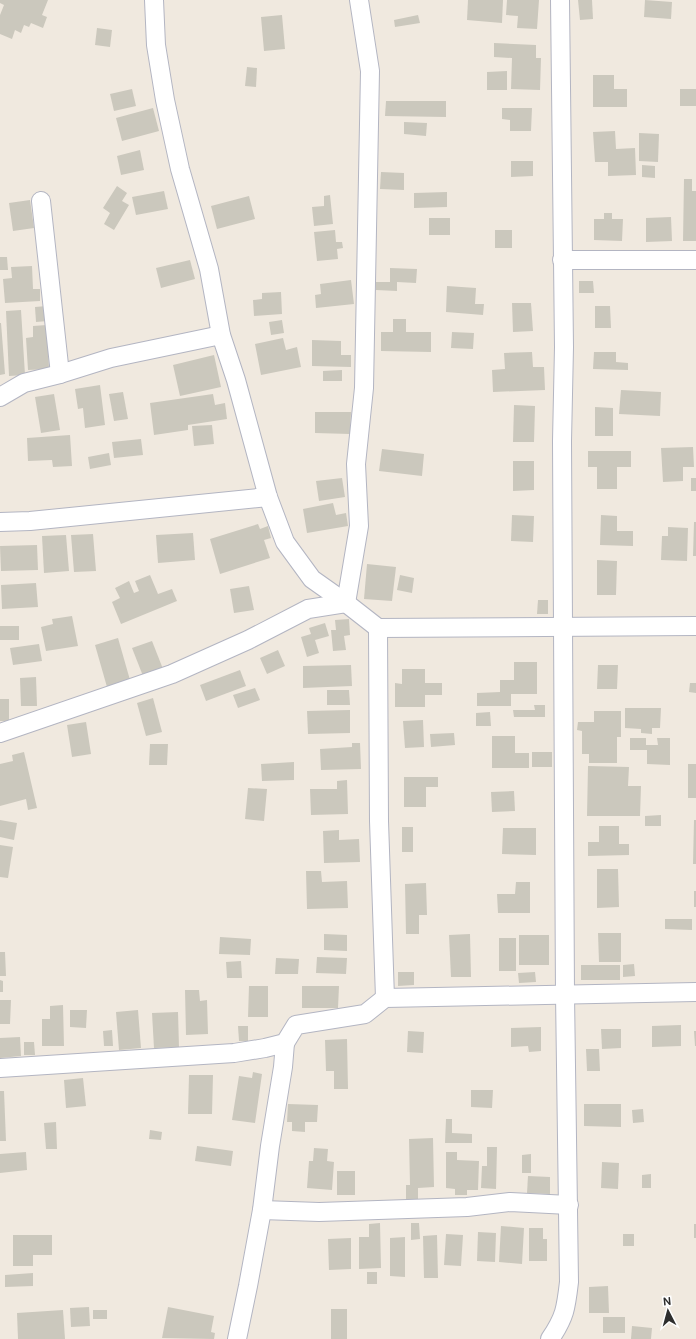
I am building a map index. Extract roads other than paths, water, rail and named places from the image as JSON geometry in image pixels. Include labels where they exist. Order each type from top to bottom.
[{"type":"street","points":[[154,0],[156,45],[165,100],[180,169],[209,269],[221,335],[236,380],[268,498],[285,542],[312,579],[378,628],[696,626]]},
{"type":"street","points":[[346,603],[359,526],[356,464],[365,365],[370,71],[359,0]]},
{"type":"street","points":[[550,1339],[559,1326],[566,1308],[570,1282],[565,994],[562,628],[562,441],[564,347],[560,0]]},
{"type":"street","points":[[41,201],[60,374]]},
{"type":"street","points":[[562,260],[696,260]]},
{"type":"street","points":[[0,396],[24,383],[60,374],[111,358],[221,335]]},
{"type":"street","points":[[0,522],[30,521],[268,498]]},
{"type":"street","points":[[0,733],[172,674],[248,640],[308,609],[346,603]]},
{"type":"street","points":[[378,628],[379,821],[385,998]]},
{"type":"street","points":[[237,1339],[262,1210],[271,1139],[283,1067],[285,1043],[296,1024],[366,1014],[385,998],[696,992]]},
{"type":"street","points":[[0,1068],[234,1053],[285,1043]]},
{"type":"street","points":[[262,1210],[319,1212],[467,1207],[510,1202],[569,1205]]}]
